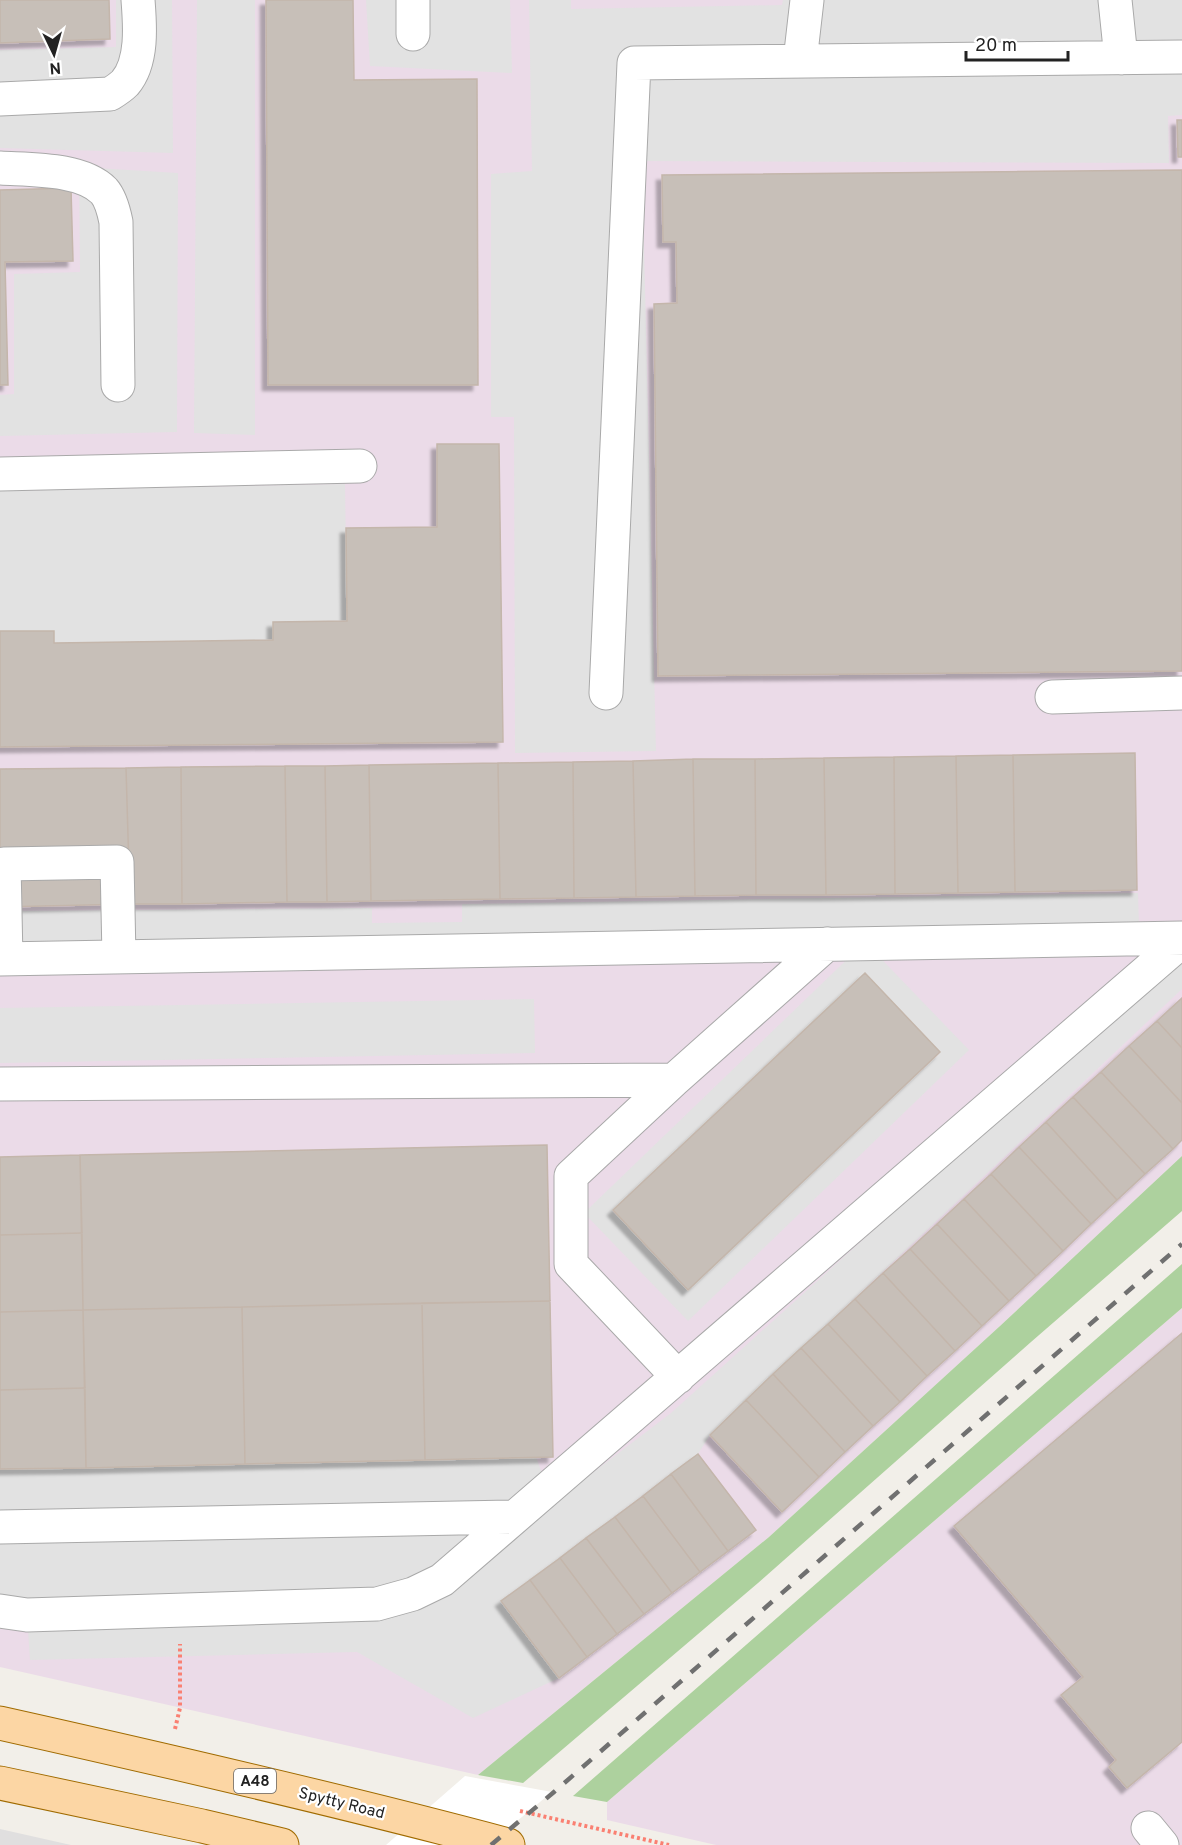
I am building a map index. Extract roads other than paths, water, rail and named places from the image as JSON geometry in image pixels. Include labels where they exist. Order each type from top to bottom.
[{"type":"main road","name":"Spytty Road","points":[[0,1723],[294,1790],[508,1845]]},
{"type":"main road","points":[[0,1782],[282,1845]]},
{"type":"lane","points":[[0,99],[110,94],[125,84],[133,72],[138,52],[140,23],[138,0]]},
{"type":"lane","points":[[413,0],[413,34]]},
{"type":"lane","points":[[800,61],[807,0]]},
{"type":"lane","points":[[1115,0],[1121,58]]},
{"type":"lane","points":[[606,693],[634,63],[1182,57]]},
{"type":"lane","points":[[0,168],[68,174],[88,181],[104,192],[110,201],[116,222],[118,385]]},
{"type":"lane","points":[[0,474],[360,466]]},
{"type":"lane","points":[[1052,697],[1182,693]]},
{"type":"lane","points":[[119,957],[117,862],[4,864],[3,959],[1182,940]]},
{"type":"lane","points":[[0,1611],[27,1615],[377,1604],[413,1594],[442,1580],[1182,940]]},
{"type":"lane","points":[[678,1377],[571,1264],[571,1176],[674,1080],[827,944]]},
{"type":"lane","points":[[0,1084],[674,1080]]},
{"type":"lane","points":[[0,1527],[515,1517]]},
{"type":"railway","points":[[491,1845],[1182,1244]]}]
